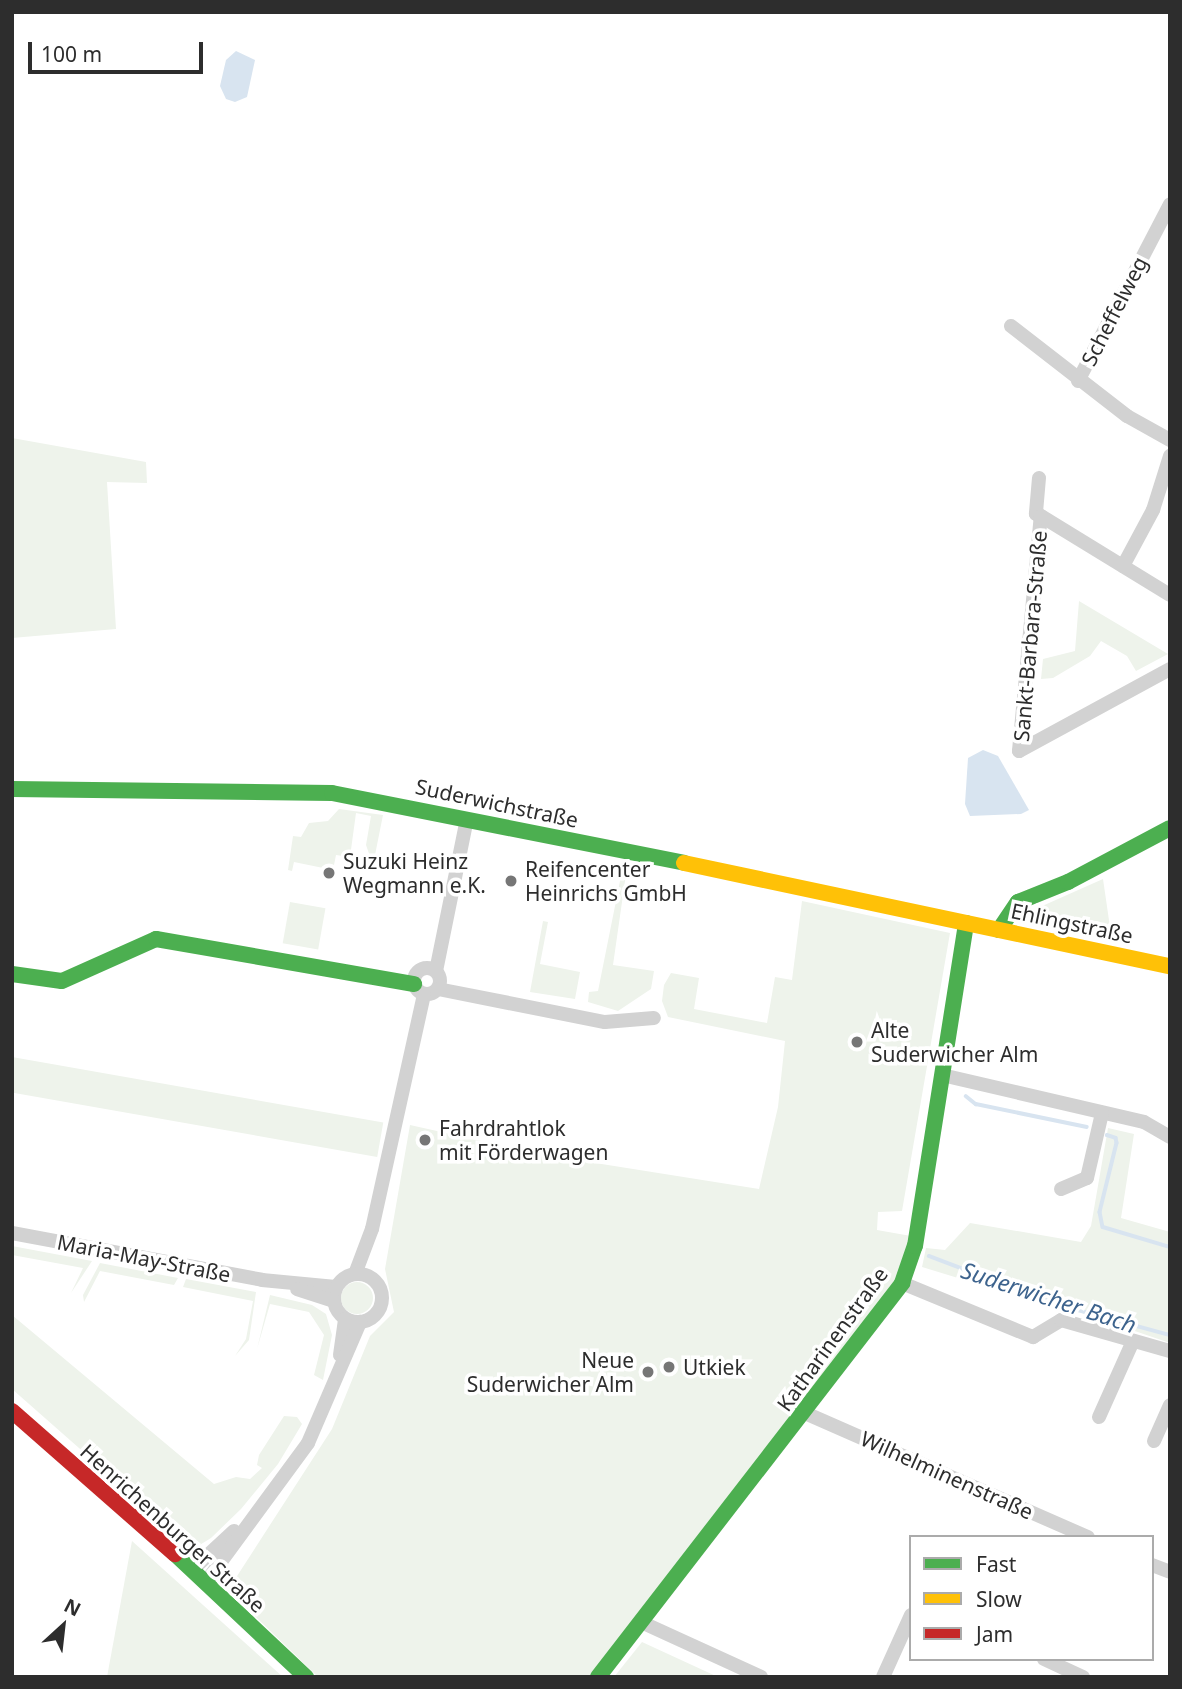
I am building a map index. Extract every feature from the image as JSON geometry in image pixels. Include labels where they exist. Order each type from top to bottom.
[{"type":"street","name":"Scheffelweg","points":[[1079,381],[1170,204]]},
{"type":"street","points":[[1012,326],[1079,381],[1170,440]]},
{"type":"street","points":[[1123,566],[1153,510],[1170,456]]},
{"type":"street","name":"Sankt-Barbara-Straße","points":[[1039,478],[1037,513],[1170,595]]},
{"type":"street","name":"Sankt-Barbara-Straße","points":[[1041,516],[1019,751],[1170,669]]},
{"type":"street","name":"Suderwichstraße","points":[[12,789],[332,793],[467,818],[965,923]]},
{"type":"street","points":[[438,989],[436,971],[467,818]]},
{"type":"street","points":[[999,930],[1018,902],[1069,883],[1170,828]]},
{"type":"street","name":"Ehlingstraße","points":[[965,923],[1170,966]]},
{"type":"street","name":"Katharinenstraße","points":[[598,1677],[805,1413],[902,1283],[915,1246],[965,923]]},
{"type":"street","points":[[12,974],[62,981],[156,939],[419,990],[438,989],[605,1021],[654,1018]]},
{"type":"street","points":[[345,1319],[360,1322],[373,1317],[382,1301],[370,1278],[372,1229],[419,990],[420,970],[436,971]]},
{"type":"street","points":[[942,1075],[1144,1122],[1170,1137]]},
{"type":"street","points":[[1061,1189],[1087,1178],[1102,1112]]},
{"type":"street","points":[[333,1387],[345,1319],[335,1294],[355,1274],[372,1229]]},
{"type":"street","name":"Maria-May-Straße","points":[[12,1233],[335,1294]]},
{"type":"street","points":[[355,1274],[370,1278]]},
{"type":"street","points":[[902,1283],[1033,1337],[1061,1320],[1170,1351]]},
{"type":"street","points":[[206,1582],[308,1443],[360,1322]]},
{"type":"street","points":[[1099,1417],[1133,1341]]},
{"type":"street","points":[[1154,1441],[1170,1405]]},
{"type":"street","name":"Henrichenburger Straße","points":[[12,1412],[192,1569],[306,1677]]},
{"type":"street","name":"Wilhelminenstraße","points":[[805,1413],[1083,1535]]},
{"type":"street","points":[[192,1569],[272,1493]]},
{"type":"street","points":[[883,1677],[909,1619]]},
{"type":"street","points":[[641,1622],[761,1677]]},
{"type":"street","points":[[1048,1661],[1083,1677]]},
{"type":"shaded area","points":[[236,51],[255,60],[247,97],[235,102],[226,99],[220,86],[226,60]]},
{"type":"shaded area","points":[[12,438],[146,462],[147,483],[107,482],[116,629],[12,638]]},
{"type":"shaded area","points":[[1079,601],[1168,654],[1136,671],[1127,656],[1101,641],[1090,656],[1053,678],[1041,679],[1043,659],[1075,651]]},
{"type":"shaded area","points":[[983,750],[998,756],[1029,810],[1021,814],[970,816],[965,804],[968,758]]},
{"type":"shaded area","points":[[339,809],[383,815],[373,865],[366,845],[371,816],[356,813],[350,857],[336,855],[333,870],[294,862],[292,871],[288,870],[293,836],[301,837],[309,823],[328,821]]},
{"type":"shaded area","points":[[623,866],[627,867],[613,965],[654,971],[651,989],[618,1011],[588,1002],[589,992],[598,991]]},
{"type":"shaded area","points":[[1103,879],[1111,934],[1072,930],[1028,917],[1031,911]]},
{"type":"shaded area","name":"Neue Suderwicher Alm","points":[[802,901],[950,933],[902,1211],[878,1212],[877,1230],[911,1236],[896,1284],[591,1677],[318,1677],[228,1590],[332,1429],[370,1336],[394,1312],[385,1269],[410,1125],[545,1155],[759,1189],[778,1107],[785,1041],[668,1017],[662,1001],[664,985],[671,973],[699,978],[694,1009],[767,1023],[775,977],[792,980]]},
{"type":"shaded area","points":[[290,902],[325,908],[318,950],[283,943]]},
{"type":"shaded area","points":[[543,921],[548,922],[540,964],[580,972],[575,999],[530,992]]},
{"type":"shaded area","points":[[12,1057],[383,1122],[377,1157],[12,1093]]},
{"type":"shaded area","points":[[1108,1128],[1134,1134],[1121,1218],[1170,1232],[1170,1343],[982,1279],[958,1278],[922,1267],[926,1248],[945,1250],[970,1223],[1081,1242],[1091,1226]]},
{"type":"shaded area","points":[[12,1246],[92,1261],[71,1293],[83,1268],[12,1255]]},
{"type":"shaded area","points":[[100,1263],[178,1278],[174,1285],[100,1271],[84,1302],[83,1295]]},
{"type":"shaded area","points":[[186,1279],[256,1292],[249,1340],[235,1356],[246,1339],[253,1301],[183,1287]]},
{"type":"shaded area","points":[[357,1282],[368,1287],[373,1298],[368,1309],[357,1314],[346,1309],[341,1298],[346,1287]]},
{"type":"shaded area","points":[[270,1295],[312,1305],[326,1314],[332,1335],[323,1380],[314,1375],[324,1335],[309,1312],[270,1304],[257,1349]]},
{"type":"shaded area","points":[[12,1315],[214,1484],[236,1477],[250,1479],[262,1468],[257,1465],[259,1455],[284,1416],[297,1417],[302,1424],[278,1464],[241,1509],[211,1538],[198,1546],[188,1544],[12,1389]]},
{"type":"shaded area","points":[[132,1541],[283,1677],[107,1677]]},
{"type":"shaded area","points":[[642,1642],[718,1677],[614,1677]]},
{"type":"waterway","name":"Suderwicher Bach","points":[[966,1096],[976,1104],[1087,1127]]},
{"type":"waterway","name":"Suderwicher Bach","points":[[1107,1135],[1116,1138],[1117,1143],[1100,1212],[1103,1227],[1170,1247]]},
{"type":"waterway","name":"Suderwicher Bach","points":[[929,1256],[1056,1304],[1170,1335]]},
{"type":"traffic: fast","points":[[12,789],[332,793],[684,863]]},
{"type":"traffic: fast","points":[[999,930],[1018,902],[1068,882],[1170,828]]},
{"type":"traffic: fast","points":[[598,1677],[902,1283],[915,1246],[966,923]]},
{"type":"traffic: fast","points":[[12,974],[62,981],[156,939],[414,984]]},
{"type":"traffic: fast","points":[[175,1554],[306,1677]]},
{"type":"traffic: slow","points":[[684,863],[1170,966]]},
{"type":"traffic: jam","points":[[12,1411],[175,1554]]},
{"type":"place","name":"Suzuki Heinz Wegmann e.K.","points":[[329,873]]},
{"type":"place","name":"Reifencenter Heinrichs GmbH","points":[[511,881]]},
{"type":"place","name":"Alte Suderwicher Alm","points":[[857,1042]]},
{"type":"place","name":"Fahrdrahtlok mit Förderwagen","points":[[425,1140]]},
{"type":"place","name":"Utkiek","points":[[669,1367]]},
{"type":"place","name":"Neue Suderwicher Alm","points":[[648,1372]]}]
